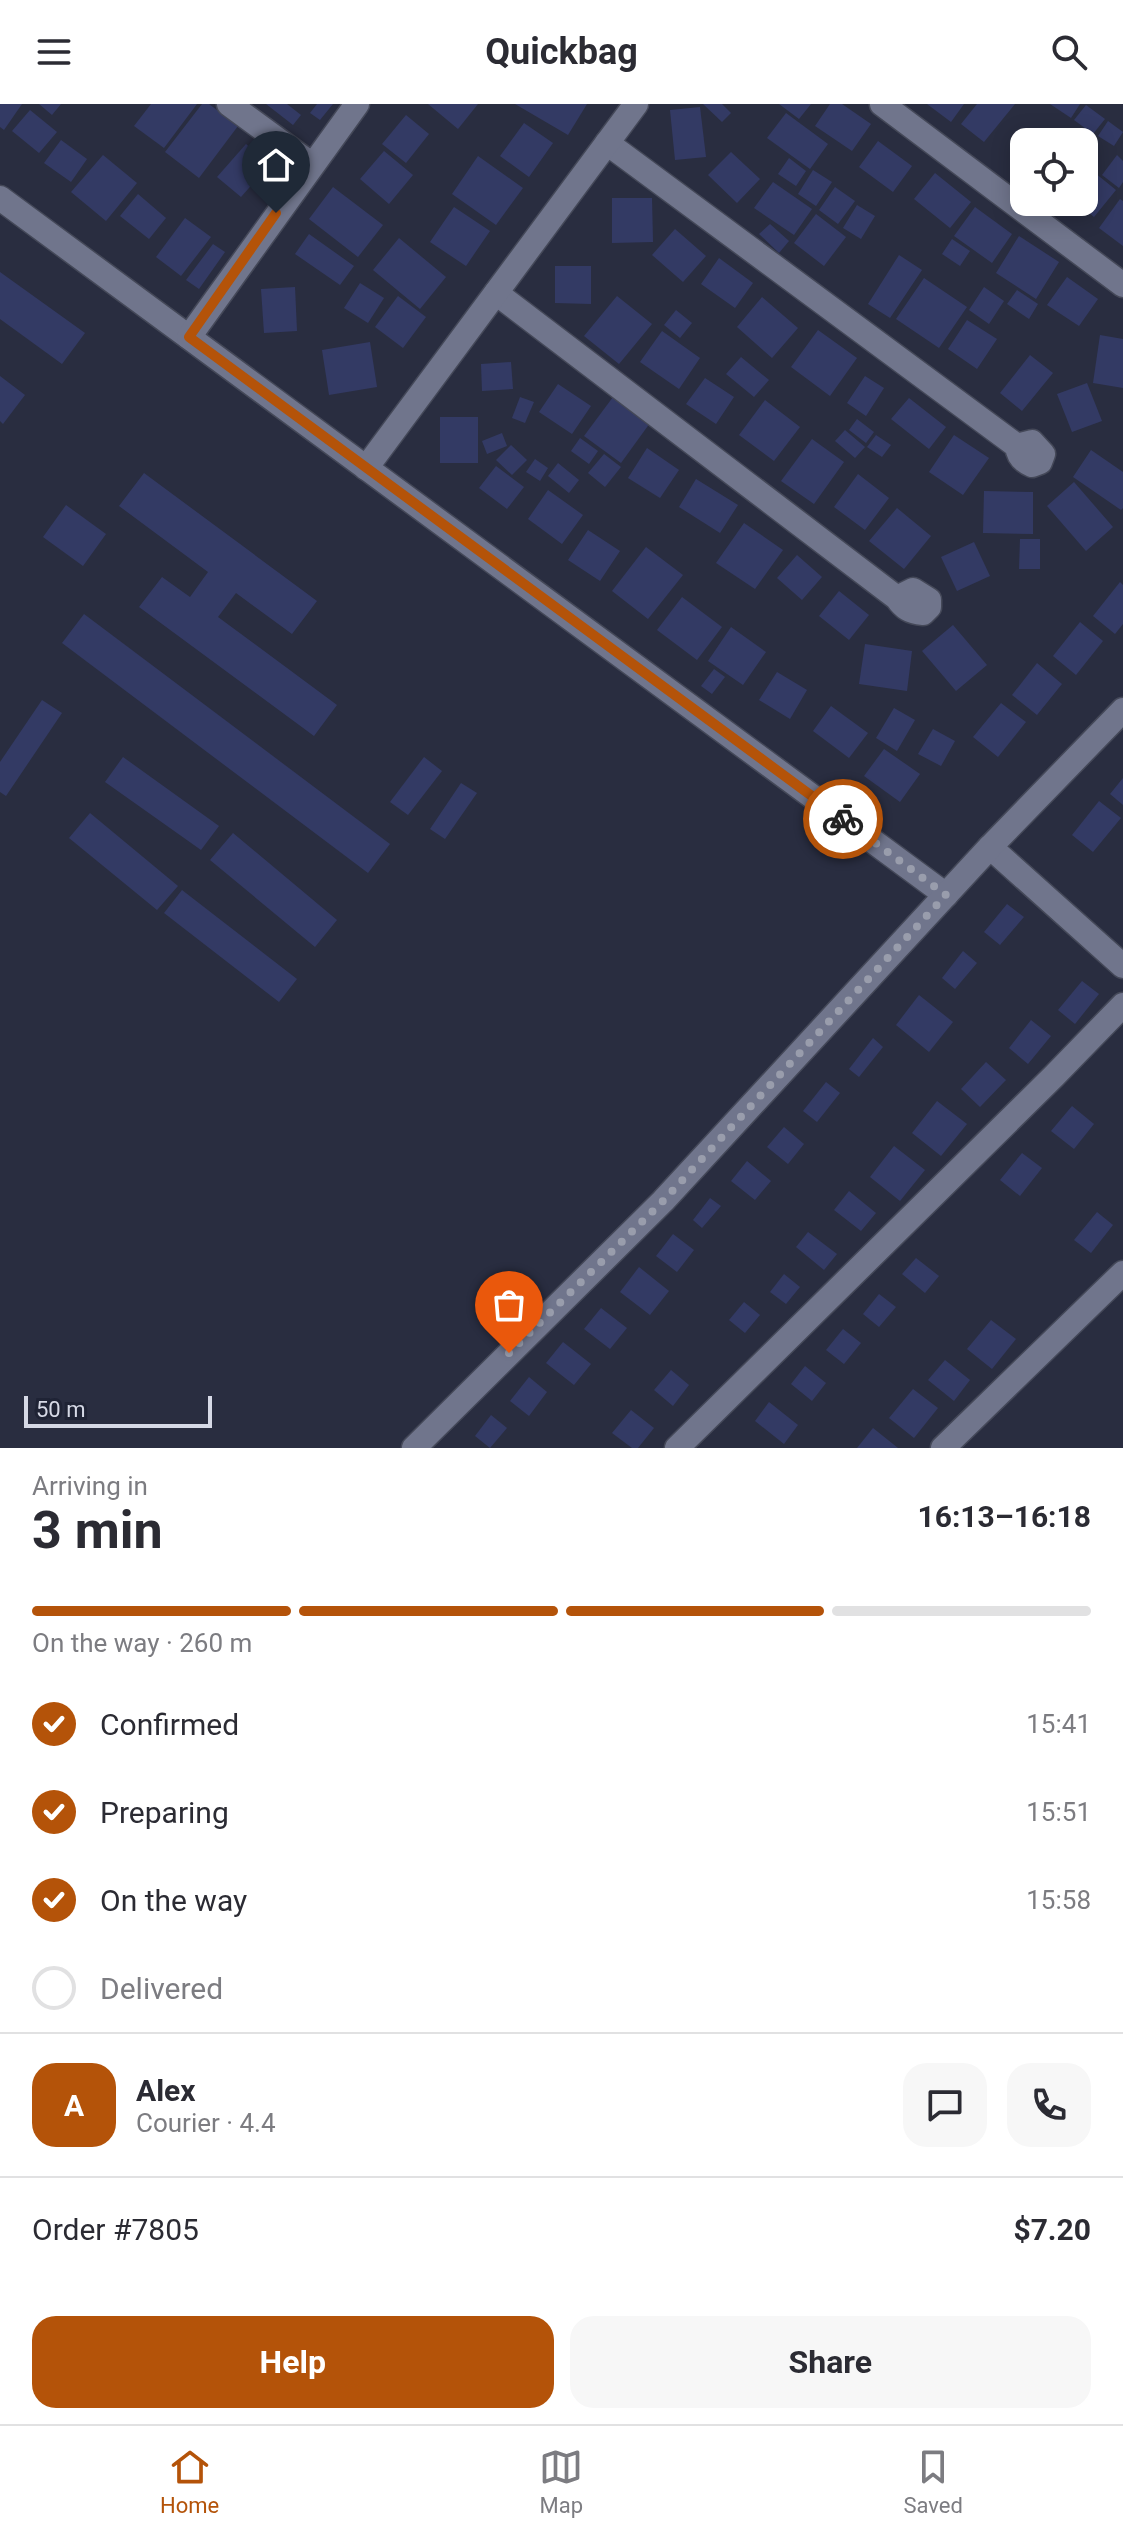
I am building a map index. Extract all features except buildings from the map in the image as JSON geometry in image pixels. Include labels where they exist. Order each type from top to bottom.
[{"type":"street","points":[[229,104],[311,164]]},
{"type":"street","points":[[189,337],[357,104]]},
{"type":"street","points":[[366,468],[636,104]]},
{"type":"street","points":[[882,104],[1123,285]]},
{"type":"street","points":[[607,143],[1017,446]]},
{"type":"street","points":[[0,198],[946,895]]},
{"type":"street","points":[[496,293],[897,598]]},
{"type":"street","points":[[414,1448],[663,1201],[990,847],[1123,710]]},
{"type":"street","points":[[990,847],[1123,966]]},
{"type":"street","points":[[677,1448],[1123,1005]]},
{"type":"street","points":[[943,1448],[1123,1273]]},
{"type":"way so far","points":[[509,1353],[663,1201],[946,895],[843,819]]},
{"type":"route","points":[[276,213],[189,337],[843,819]]}]
